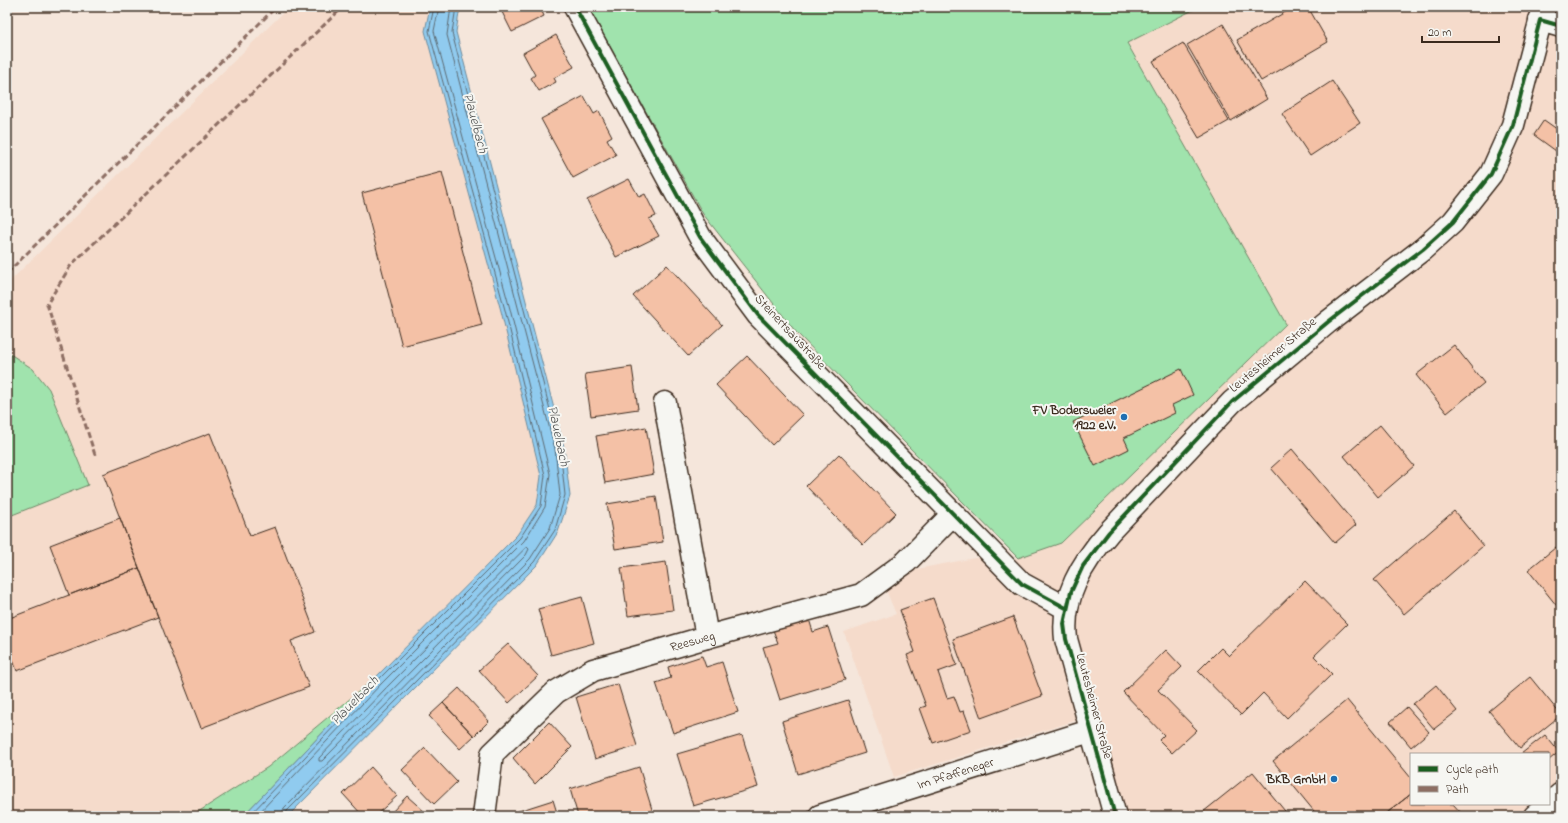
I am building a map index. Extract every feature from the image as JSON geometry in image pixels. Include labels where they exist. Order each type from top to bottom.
[{"type":"street","name":"Steinertsaustraße","points":[[575,7],[700,237],[758,315],[1022,584],[1066,608]]},
{"type":"street","points":[[1542,13],[1561,26]]},
{"type":"street","name":"Leutesheimer Straße","points":[[1115,816],[1090,731],[1066,640],[1064,624],[1066,608],[1077,577],[1098,544],[1232,402],[1328,322],[1423,249],[1454,222],[1491,174],[1513,125],[1542,13]]},
{"type":"street","points":[[665,403],[707,637]]},
{"type":"street","name":"Reesweg","points":[[484,816],[492,754],[556,692],[593,670],[861,595],[906,562],[953,514]]},
{"type":"street","name":"Im Pfaffeneger","points":[[820,816],[1090,731]]},
{"type":"street","points":[[1550,803],[1561,794]]},
{"type":"street","points":[[1535,816],[1548,805]]},
{"type":"shaded area","points":[[289,7],[430,7],[425,31],[501,311],[541,476],[537,505],[517,535],[375,678],[268,767],[198,812],[188,816],[7,816],[7,284]]},
{"type":"shaded area","points":[[1199,7],[1561,7],[1561,816],[1118,816],[1087,717],[894,777],[844,632],[896,614],[880,576],[980,557],[1018,558],[1285,324],[1127,42]]},
{"type":"green space","points":[[588,7],[1199,7],[1127,43],[1286,324],[1061,543],[1018,558],[796,332],[703,214]]},
{"type":"green space","points":[[7,352],[33,369],[49,389],[88,485],[7,517]]},
{"type":"green space","points":[[375,678],[243,816],[188,816],[198,812],[268,767]]},
{"type":"water","name":"Plauelbach","points":[[430,7],[460,7],[456,32],[564,447],[570,496],[558,532],[537,565],[288,816],[243,816],[375,678],[517,535],[537,505],[541,476],[501,311],[425,31]]},
{"type":"building","points":[[493,7],[540,7],[544,16],[512,32],[500,8],[495,11]]},
{"type":"building","points":[[1294,7],[1308,7],[1328,42],[1261,81],[1237,40]]},
{"type":"building","points":[[1223,24],[1267,99],[1231,121],[1187,45]]},
{"type":"building","points":[[556,35],[574,67],[554,78],[556,82],[539,91],[531,78],[535,75],[523,53]]},
{"type":"building","points":[[1183,43],[1229,121],[1199,138],[1153,61]]},
{"type":"building","points":[[1332,81],[1360,123],[1310,156],[1282,114]]},
{"type":"building","points":[[584,96],[594,114],[599,111],[612,136],[607,139],[616,155],[573,178],[541,119]]},
{"type":"building","points":[[1544,120],[1561,132],[1561,144],[1556,151],[1534,135]]},
{"type":"building","points":[[442,172],[482,325],[402,346],[362,193]]},
{"type":"building","points":[[629,179],[639,197],[645,194],[656,216],[649,219],[659,236],[616,257],[587,200]]},
{"type":"building","points":[[667,265],[722,325],[688,356],[633,296]]},
{"type":"building","points":[[1454,345],[1484,383],[1447,413],[1416,375]]},
{"type":"building","points":[[747,356],[803,415],[772,445],[716,385]]},
{"type":"building","points":[[632,367],[638,409],[591,416],[585,374]]},
{"type":"building","name":"FV Bodersweier 1922 e.V.","points":[[1181,369],[1193,395],[1172,405],[1175,413],[1124,438],[1129,449],[1095,466],[1073,422]]},
{"type":"building","points":[[1380,425],[1414,466],[1378,497],[1344,456]]},
{"type":"building","points":[[646,427],[654,474],[605,483],[596,436]]},
{"type":"building","points":[[210,433],[250,536],[275,527],[315,632],[291,641],[309,687],[201,728],[103,474]]},
{"type":"building","points":[[1292,449],[1356,525],[1335,543],[1271,468]]},
{"type":"building","points":[[839,454],[896,513],[863,545],[806,486]]},
{"type":"building","points":[[656,496],[663,542],[615,549],[607,504]]},
{"type":"building","points":[[1454,511],[1483,546],[1404,614],[1374,580]]},
{"type":"building","points":[[120,518],[139,568],[69,595],[50,545]]},
{"type":"building","points":[[1561,543],[1561,611],[1528,570]]},
{"type":"building","points":[[666,562],[673,610],[628,616],[621,568]]},
{"type":"building","points":[[139,568],[158,617],[17,671],[7,644],[7,619]]},
{"type":"building","points":[[1305,581],[1347,624],[1314,656],[1332,674],[1287,718],[1263,693],[1241,715],[1198,671],[1221,648],[1229,656]]},
{"type":"building","points":[[582,597],[594,643],[551,655],[538,609]]},
{"type":"building","points":[[933,598],[957,665],[938,672],[947,698],[954,696],[960,712],[964,711],[971,730],[933,743],[920,708],[926,706],[907,655],[915,652],[900,610]]},
{"type":"building","points":[[1013,617],[1042,696],[981,718],[953,639]]},
{"type":"building","points":[[809,619],[813,632],[828,627],[845,680],[780,700],[763,647],[778,643],[773,630]]},
{"type":"building","points":[[508,644],[538,676],[509,703],[479,670]]},
{"type":"building","points":[[1166,650],[1182,667],[1158,690],[1197,730],[1172,753],[1159,740],[1164,735],[1123,692]]},
{"type":"building","points":[[702,656],[706,667],[722,662],[738,712],[673,733],[656,683],[671,678],[668,667]]},
{"type":"building","points":[[1530,677],[1561,715],[1520,748],[1489,711]]},
{"type":"building","points":[[618,684],[637,746],[595,759],[576,697]]},
{"type":"building","points":[[1436,685],[1457,711],[1434,729],[1413,704]]},
{"type":"building","points":[[459,688],[489,721],[474,736],[443,703]]},
{"type":"building","points":[[848,700],[865,753],[798,774],[782,721]]},
{"type":"building","points":[[1347,700],[1410,777],[1410,795],[1383,816],[1318,816],[1273,761]]},
{"type":"building","points":[[443,703],[474,736],[460,749],[429,716]]},
{"type":"building","points":[[1407,707],[1429,732],[1411,747],[1390,722]]},
{"type":"building","points":[[549,722],[572,747],[535,784],[513,758]]},
{"type":"building","points":[[742,735],[758,787],[693,806],[677,754]]},
{"type":"building","points":[[1545,735],[1559,752],[1550,759],[1550,753],[1522,753]]},
{"type":"building","points":[[425,748],[457,782],[434,804],[402,770]]},
{"type":"building","points":[[371,767],[397,796],[375,816],[363,816],[343,794]]},
{"type":"building","points":[[639,767],[654,816],[578,816],[570,789]]},
{"type":"building","points":[[1253,772],[1289,816],[1198,816]]},
{"type":"building","points":[[1410,795],[1410,805],[1454,805],[1462,814],[1459,816],[1383,816]]},
{"type":"building","points":[[407,796],[426,813],[423,816],[395,816],[391,813]]},
{"type":"building","points":[[553,800],[558,816],[503,816]]},
{"type":"marked path","points":[[7,273],[276,7]]},
{"type":"marked path","points":[[95,455],[47,304],[71,265],[343,7]]},
{"type":"cycle path","points":[[575,7],[700,237],[758,315],[1022,584],[1066,608]]},
{"type":"cycle path","points":[[1115,816],[1066,639],[1064,624],[1071,592],[1083,566],[1109,532],[1232,402],[1328,322],[1423,249],[1453,222],[1491,174],[1513,125],[1540,20],[1561,26]]},
{"type":"place","name":"FV Bodersweier 1922 e.V.","points":[[1124,417]]},
{"type":"place","name":"BKB GmbH","points":[[1334,779]]}]
